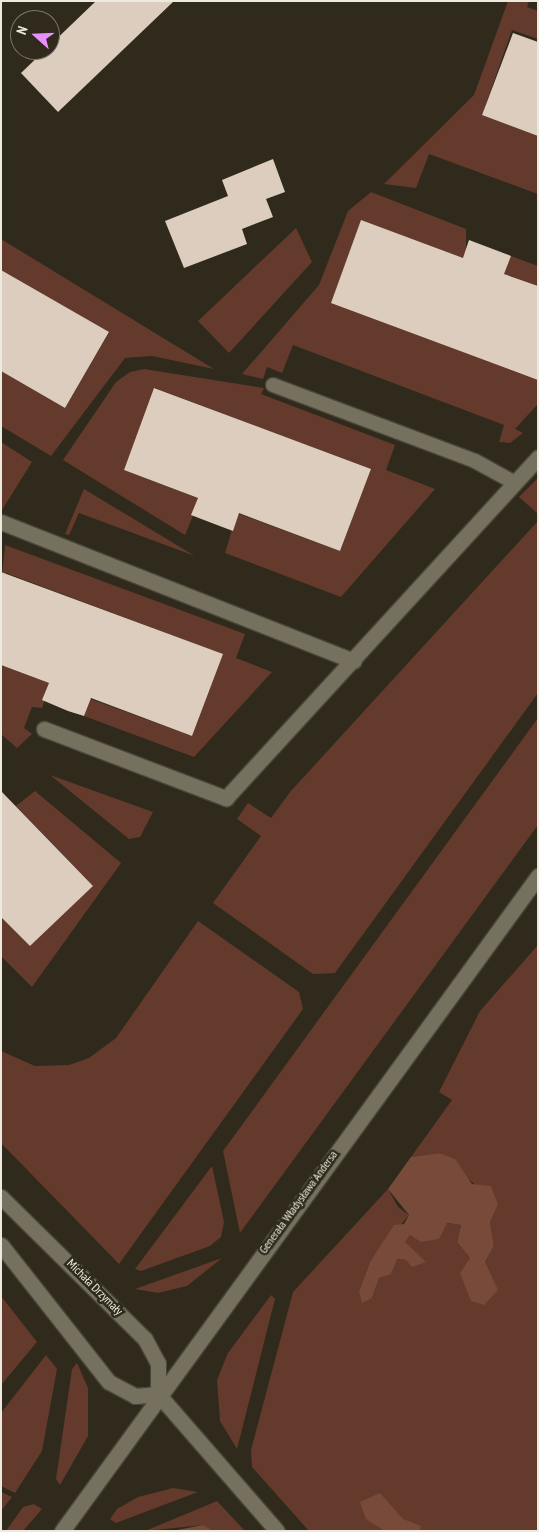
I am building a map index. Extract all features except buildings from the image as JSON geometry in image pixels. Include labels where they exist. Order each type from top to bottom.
[{"type":"street","points":[[44,729],[226,798],[354,661],[538,457]]},
{"type":"street","points":[[1,522],[354,661]]},
{"type":"street","name":"Generała Władysława Andersa","points":[[62,1531],[158,1394],[538,876]]},
{"type":"street","name":"Michała Drzymały","points":[[1,1197],[145,1339],[158,1363],[158,1394]]},
{"type":"street","points":[[1,1245],[109,1382],[136,1396],[158,1394],[277,1531]]},
{"type":"lane","points":[[272,385],[474,461],[515,483]]},
{"type":"shaded area","points":[[508,1],[529,1],[527,7],[538,11],[538,39],[512,30],[482,115],[538,136],[538,194],[429,154],[416,188],[384,184],[474,95]]},
{"type":"shaded area","points":[[371,192],[466,229],[466,249],[538,380],[538,404],[515,429],[523,433],[510,443],[499,442],[504,425],[293,345],[282,373],[267,367],[263,379],[242,374],[319,285],[348,211]]},
{"type":"shaded area","points":[[296,228],[312,262],[229,353],[198,321]]},
{"type":"shaded area","points":[[1,239],[214,369],[152,356],[125,358],[51,456],[1,426],[1,371],[65,408],[109,333],[1,270]]},
{"type":"shaded area","points":[[511,256],[538,266],[538,286],[502,273]]},
{"type":"shaded area","points":[[144,369],[264,388],[261,394],[395,445],[386,470],[435,489],[341,597],[225,553],[237,513],[340,551],[371,469],[155,388],[124,470],[200,499],[185,535],[63,460],[116,382],[130,372]]},
{"type":"shaded area","points":[[1,442],[32,462],[2,510],[1,509]]},
{"type":"shaded area","points":[[538,478],[538,514],[519,497]]},
{"type":"shaded area","points":[[84,489],[195,556],[79,513],[69,535],[65,534]]},
{"type":"shaded area","points":[[538,521],[538,693],[335,973],[313,974],[213,903],[261,836],[237,819],[248,803],[271,818],[290,792]]},
{"type":"shaded area","points":[[5,545],[245,634],[236,658],[272,672],[194,757],[84,716],[88,698],[192,736],[222,654],[6,573],[1,586]]},
{"type":"shaded area","points":[[1,665],[51,684],[42,708],[32,707],[24,728],[32,734],[17,748],[1,734]]},
{"type":"shaded area","points":[[538,718],[538,825],[240,1233],[223,1151]]},
{"type":"shaded area","points":[[50,775],[153,812],[140,837],[129,839]]},
{"type":"shaded area","points":[[35,791],[121,863],[32,987],[1,956],[1,917],[30,946],[93,886],[16,806]]},
{"type":"shaded area","points":[[198,921],[299,992],[303,1009],[119,1264],[1,1143],[1,1051],[35,1066],[69,1065],[89,1058],[116,1038]]},
{"type":"shaded area","points":[[538,945],[538,1531],[309,1531],[252,1467],[251,1450],[293,1292],[388,1189],[398,1207],[409,1215],[370,1262],[359,1291],[372,1298],[379,1278],[391,1273],[396,1259],[425,1262],[404,1242],[411,1234],[446,1223],[461,1225],[457,1242],[470,1258],[485,1262],[494,1246],[490,1222],[498,1205],[439,1153],[411,1157],[452,1100],[439,1092],[480,1011]]},
{"type":"shaded area","points":[[439,1153],[455,1159],[472,1184],[491,1186],[498,1205],[490,1222],[494,1246],[485,1262],[498,1290],[484,1305],[471,1301],[460,1273],[470,1258],[457,1242],[461,1225],[447,1223],[439,1239],[421,1242],[410,1235],[405,1242],[426,1262],[412,1267],[406,1260],[397,1259],[391,1274],[379,1278],[372,1298],[362,1303],[359,1291],[370,1262],[394,1225],[404,1224],[409,1215],[388,1189],[411,1157]]},
{"type":"shaded area","points":[[212,1166],[224,1222],[221,1237],[210,1246],[141,1271],[135,1269]]},
{"type":"shaded area","points":[[222,1258],[187,1286],[158,1293],[135,1289]]},
{"type":"shaded area","points":[[271,1295],[275,1299],[237,1449],[220,1421],[217,1380],[228,1353]]},
{"type":"shaded area","points":[[1,1296],[37,1342],[1,1385]]},
{"type":"shaded area","points":[[46,1355],[57,1369],[42,1451],[15,1493],[1,1486],[1,1413]]},
{"type":"shaded area","points":[[77,1363],[88,1388],[88,1436],[60,1485],[56,1479],[72,1369]]},
{"type":"shaded area","points":[[173,1488],[198,1492],[116,1523],[110,1519],[117,1509],[138,1497]]},
{"type":"shaded area","points":[[1,1492],[12,1497],[1,1511]]},
{"type":"shaded area","points":[[380,1493],[403,1519],[421,1526],[420,1531],[385,1531],[366,1519],[360,1502]]},
{"type":"shaded area","points":[[217,1501],[245,1531],[214,1531],[203,1525],[145,1531]]},
{"type":"shaded area","points":[[34,1504],[42,1509],[23,1531],[6,1531],[23,1507]]},
{"type":"shaded area","points":[[203,1525],[214,1531],[172,1531]]}]
